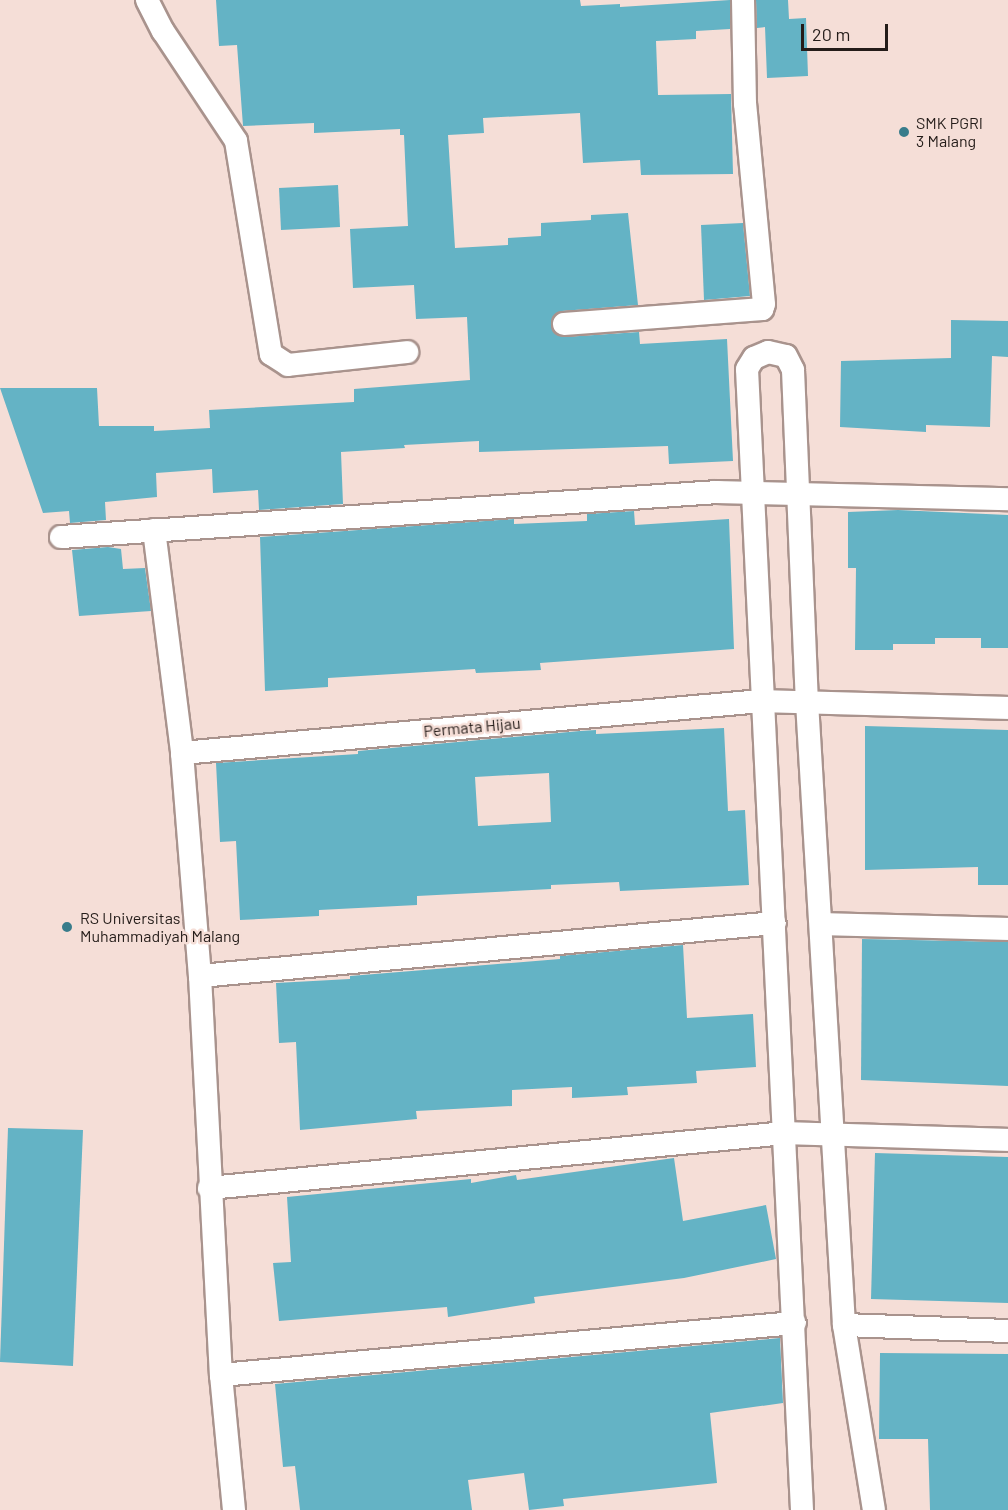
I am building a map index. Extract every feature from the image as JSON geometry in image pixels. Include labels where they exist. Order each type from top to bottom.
[{"type":"street","points":[[147,0],[163,31],[231,129],[239,148],[271,354],[288,365],[407,352]]},
{"type":"street","points":[[564,324],[762,309],[764,304],[745,104],[743,0]]},
{"type":"street","points":[[802,1510],[786,1133],[761,701],[754,492],[747,369],[754,358],[768,352],[786,356],[793,370],[800,492],[807,702],[844,1325],[874,1510]]},
{"type":"street","points":[[61,537],[754,492],[1008,499]]},
{"type":"street","points":[[154,530],[182,753],[200,976],[208,1188],[221,1375],[234,1510]]},
{"type":"street","name":"Permata Hijau","points":[[182,753],[761,701],[1008,708]]},
{"type":"street","points":[[200,976],[775,923]]},
{"type":"street","points":[[821,924],[1008,929]]},
{"type":"street","points":[[208,1188],[786,1133],[831,1132],[1008,1140]]},
{"type":"street","points":[[221,1375],[795,1323]]},
{"type":"street","points":[[844,1325],[1008,1331]]},
{"type":"building","points":[[216,0],[580,0],[581,6],[620,4],[620,7],[730,0],[730,29],[696,31],[696,39],[656,41],[658,95],[731,94],[733,174],[641,175],[640,160],[583,163],[580,113],[483,118],[484,133],[448,135],[455,248],[508,245],[508,238],[541,236],[541,223],[591,220],[591,215],[628,213],[638,305],[562,311],[552,318],[553,331],[565,337],[639,332],[640,344],[727,339],[733,461],[669,464],[668,446],[479,452],[479,441],[404,445],[405,448],[341,452],[343,504],[259,510],[258,490],[213,493],[212,469],[156,473],[157,497],[105,502],[106,520],[70,523],[69,511],[43,513],[0,388],[97,388],[99,426],[154,426],[154,431],[210,428],[209,410],[354,402],[354,389],[470,380],[467,317],[416,319],[414,285],[353,288],[350,229],[408,226],[404,135],[400,135],[400,129],[314,133],[314,123],[243,126],[237,45],[219,46]]},
{"type":"building","points":[[756,0],[788,0],[789,19],[806,18],[808,76],[767,78],[765,27],[757,28]]},
{"type":"building","points":[[338,185],[340,227],[281,230],[279,188]]},
{"type":"building","points":[[743,223],[750,296],[704,300],[701,225]]},
{"type":"building","points":[[951,320],[1008,321],[1008,357],[992,356],[990,427],[926,425],[926,432],[840,427],[841,361],[951,358]]},
{"type":"building","points":[[898,510],[1008,515],[1008,648],[981,648],[981,638],[935,638],[935,644],[893,644],[893,650],[855,650],[856,568],[848,568],[848,512]]},
{"type":"building","points":[[634,511],[635,525],[729,519],[734,649],[540,663],[541,670],[476,673],[475,669],[328,678],[328,687],[265,691],[260,537],[514,519],[514,524],[587,521],[587,514]]},
{"type":"building","points":[[108,547],[121,549],[123,569],[145,568],[151,611],[79,616],[72,550]]},
{"type":"building","points":[[865,726],[1008,730],[1008,885],[978,885],[978,867],[865,870]]},
{"type":"building","points":[[724,728],[728,811],[745,810],[749,885],[620,891],[619,882],[551,885],[551,889],[417,896],[417,905],[319,910],[319,916],[240,920],[236,841],[220,842],[216,763],[358,754],[358,751],[580,731],[596,730],[596,734]],"holes":[[[549,773],[551,822],[478,826],[475,777]]]},
{"type":"building","points":[[862,939],[1008,942],[1008,1086],[861,1080]]},
{"type":"building","points":[[683,945],[687,1018],[753,1014],[756,1067],[696,1071],[697,1083],[627,1087],[628,1095],[572,1098],[572,1087],[512,1090],[512,1106],[416,1111],[417,1119],[300,1130],[296,1042],[279,1043],[276,983],[350,979],[350,976],[560,959],[560,956]]},
{"type":"building","points":[[8,1128],[83,1130],[73,1366],[0,1362]]},
{"type":"building","points":[[875,1153],[1008,1157],[1008,1303],[871,1299]]},
{"type":"building","points":[[674,1158],[683,1221],[766,1205],[776,1259],[684,1278],[534,1297],[535,1303],[448,1317],[447,1307],[279,1321],[273,1263],[291,1262],[287,1197],[471,1179],[471,1183],[516,1175],[517,1180]]},
{"type":"building","points":[[780,1338],[783,1403],[710,1413],[717,1483],[563,1499],[564,1506],[529,1510],[524,1473],[468,1480],[472,1510],[300,1510],[295,1466],[283,1467],[275,1384]]},
{"type":"building","points":[[880,1353],[1008,1354],[1008,1510],[930,1510],[928,1439],[879,1439]]},
{"type":"place","name":"SMK PGRI 3 Malang","points":[[904,132]]},
{"type":"place","name":"RS Universitas Muhammadiyah Malang","points":[[67,927]]}]
